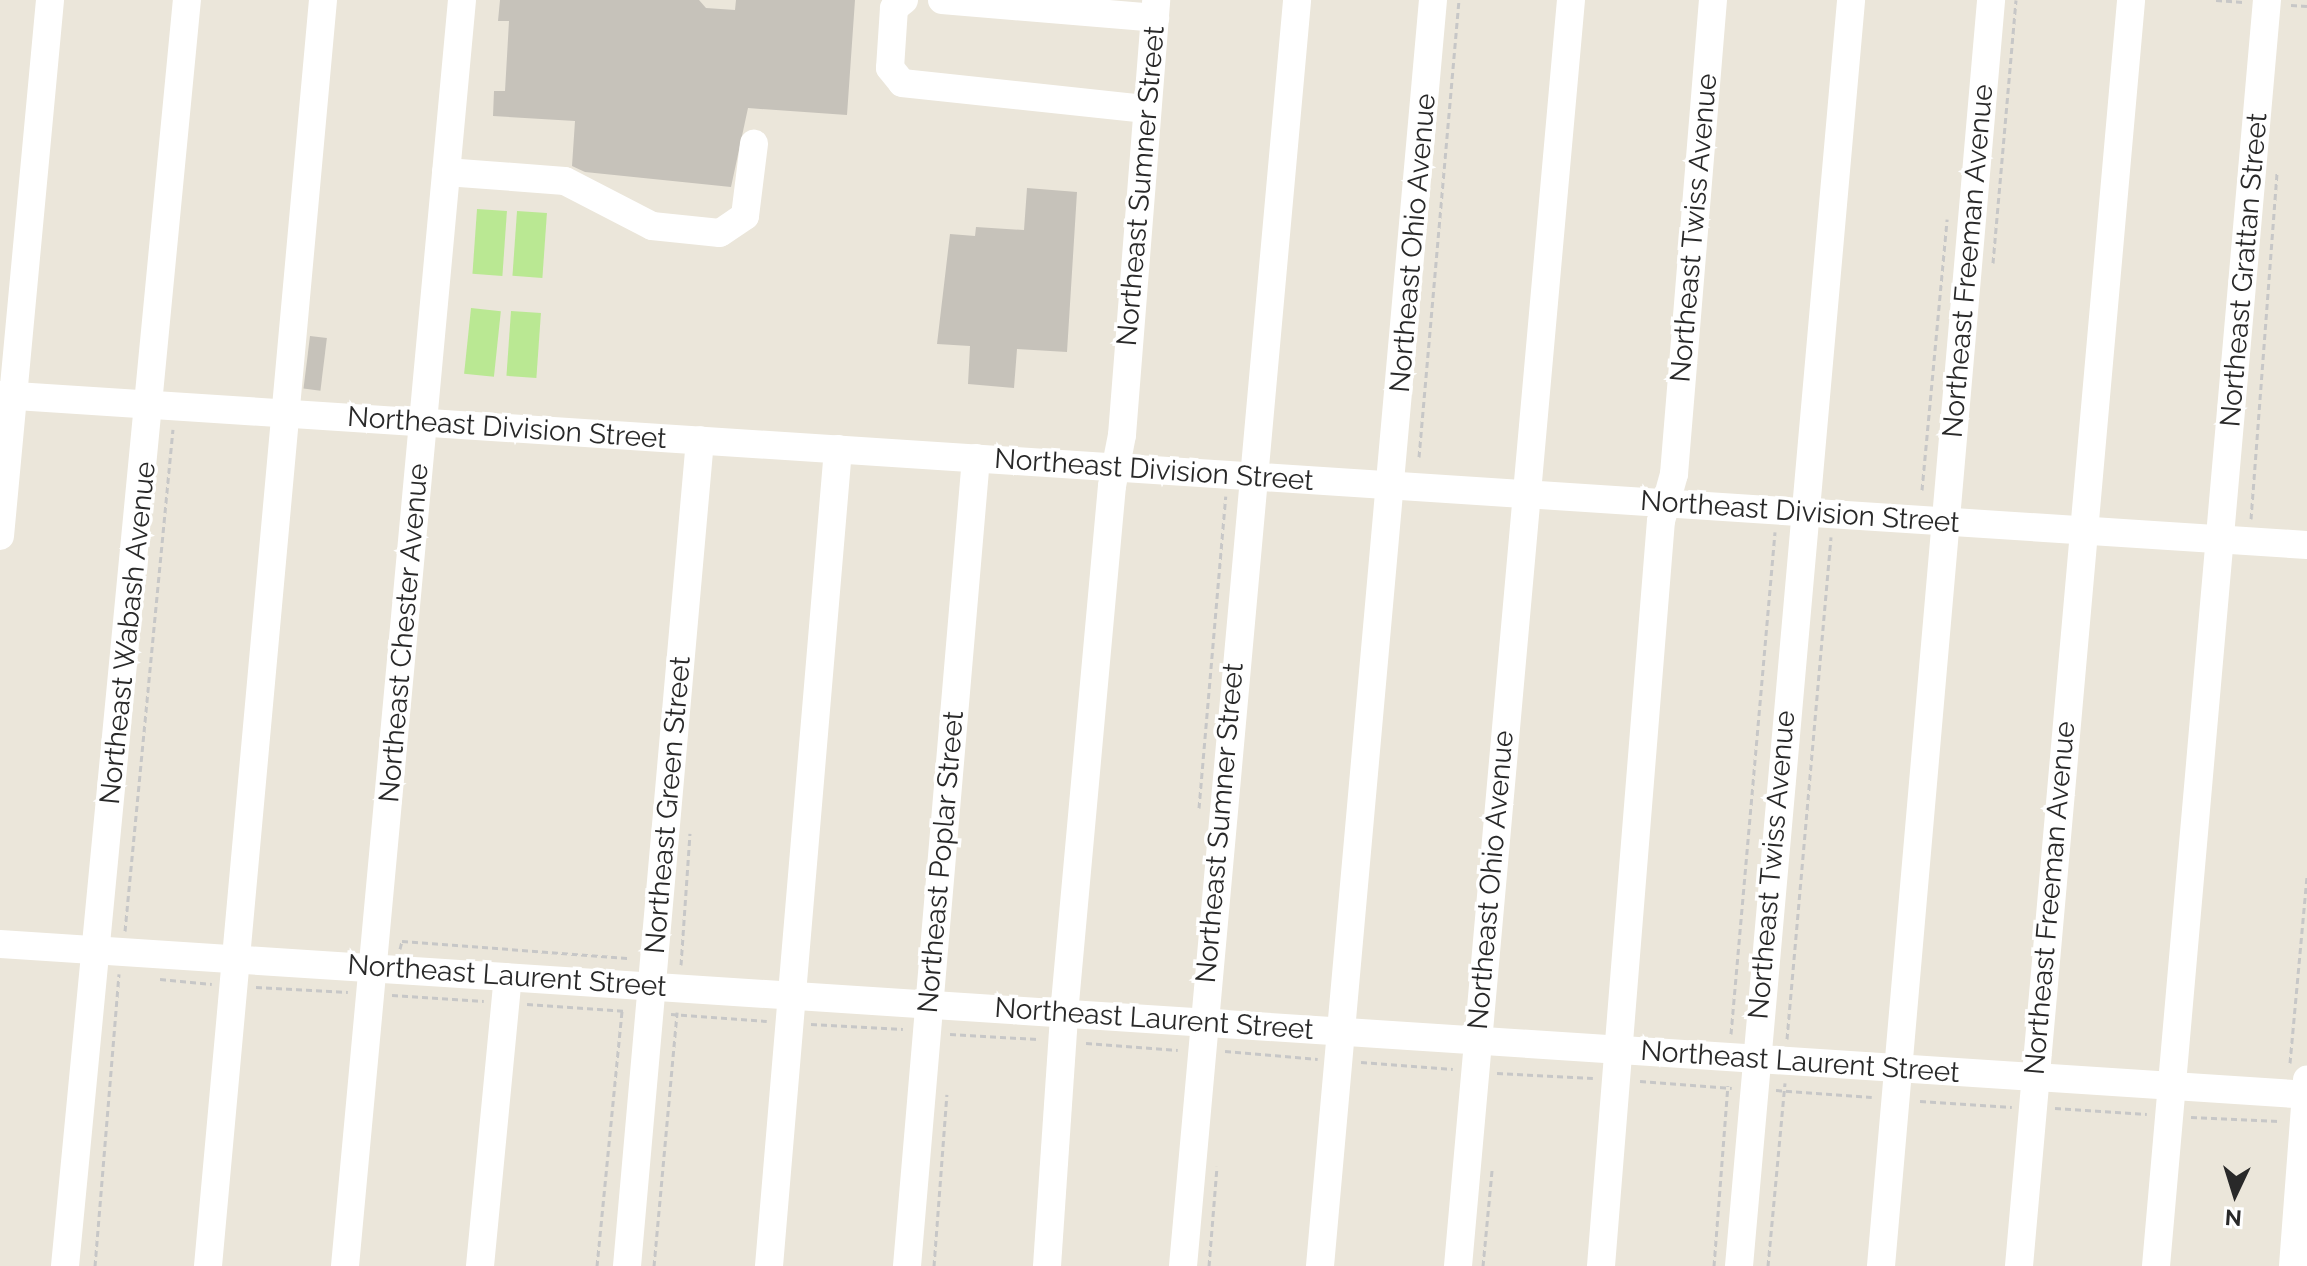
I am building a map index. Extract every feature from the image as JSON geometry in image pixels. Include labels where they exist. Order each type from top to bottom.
[{"type":"street","points":[[0,536],[7,395],[50,0]]},
{"type":"street","name":"Northeast Wabash Avenue","points":[[65,1266],[108,963],[163,411],[187,0]]},
{"type":"street","points":[[208,1266],[323,0]]},
{"type":"street","name":"Northeast Chester Avenue","points":[[345,1266],[384,987],[423,422],[462,0]]},
{"type":"street","points":[[904,0],[894,8],[890,68],[902,83],[1147,109]]},
{"type":"street","points":[[942,0],[1149,11]]},
{"type":"street","name":"Northeast Sumner Street","points":[[1183,1266],[1199,1052],[1297,0]]},
{"type":"street","name":"Northeast Ohio Avenue","points":[[1320,1266],[1338,1031],[1394,485],[1433,0]]},
{"type":"street","name":"Northeast Ohio Avenue","points":[[1458,1266],[1571,0]]},
{"type":"street","name":"Northeast Twiss Avenue","points":[[1601,1266],[1661,521],[1669,503],[1713,0]]},
{"type":"street","name":"Northeast Twiss Avenue","points":[[1739,1266],[1742,1058],[1806,512],[1851,0]]},
{"type":"street","name":"Northeast Freeman Avenue","points":[[1881,1266],[1991,0]]},
{"type":"street","name":"Northeast Freeman Avenue","points":[[2019,1266],[2033,1078],[2086,530],[2131,0]]},
{"type":"street","name":"Northeast Grattan Street","points":[[2156,1266],[2267,0]]},
{"type":"street","name":"Northeast Sumner Street","points":[[1047,1266],[1063,1027],[1147,109],[1149,11]]},
{"type":"street","points":[[446,172],[565,181],[652,226],[720,233],[745,216],[754,144]]},
{"type":"street","name":"Northeast Division Street","points":[[7,395],[163,411],[287,413],[2307,545]]},
{"type":"street","name":"Northeast Green Street","points":[[627,1266],[659,990],[700,440]]},
{"type":"street","points":[[769,1266],[838,449]]},
{"type":"street","name":"Northeast Poplar Street","points":[[907,1266],[940,1019],[976,458]]},
{"type":"street","name":"Northeast Laurent Street","points":[[0,944],[108,963],[384,987],[659,990],[789,1009],[1063,1027],[1202,1022],[2033,1078],[2168,1102],[2306,1098]]},
{"type":"street","points":[[480,1266],[507,990]]},
{"type":"street","points":[[2293,1266],[2306,1098]]},
{"type":"path","points":[[1419,457],[1459,0]]},
{"type":"path","points":[[2288,21],[2291,0]]},
{"type":"path","points":[[2250,541],[2278,163]]},
{"type":"path","points":[[1922,490],[1948,205]]},
{"type":"path","points":[[95,1266],[108,963],[163,411]]},
{"type":"path","points":[[1714,1266],[1740,1088],[1776,510]]},
{"type":"path","points":[[1768,1266],[1831,533]]},
{"type":"path","points":[[597,1266],[659,990],[691,818]]},
{"type":"path","points":[[384,987],[402,941],[659,990],[789,1009],[1063,1027],[1199,1052],[2031,1108],[2306,1098]]},
{"type":"path","points":[[108,963],[133,977]]},
{"type":"path","points":[[147,978],[236,972],[384,987],[659,990]]},
{"type":"path","points":[[654,1266],[659,990]]},
{"type":"path","points":[[940,1019],[950,1049]]},
{"type":"path","points":[[934,1266],[948,1080]]},
{"type":"green space","points":[[477,209],[507,211],[502,276],[472,274]]},
{"type":"green space","points":[[517,211],[547,213],[542,278],[512,276]]},
{"type":"green space","points":[[471,308],[501,311],[494,377],[464,374]]},
{"type":"green space","points":[[511,311],[541,313],[536,378],[506,376]]},
{"type":"building","points":[[500,0],[699,0],[706,8],[735,10],[736,0],[855,0],[847,115],[748,108],[731,187],[585,172],[572,166],[575,121],[493,116],[494,91],[505,91],[509,21],[498,21]]},
{"type":"building","points":[[1027,188],[1077,192],[1067,352],[1017,349],[1014,388],[968,384],[970,346],[937,344],[950,234],[975,236],[976,227],[1024,230]]},
{"type":"building","points":[[310,336],[327,338],[320,391],[304,389]]}]
